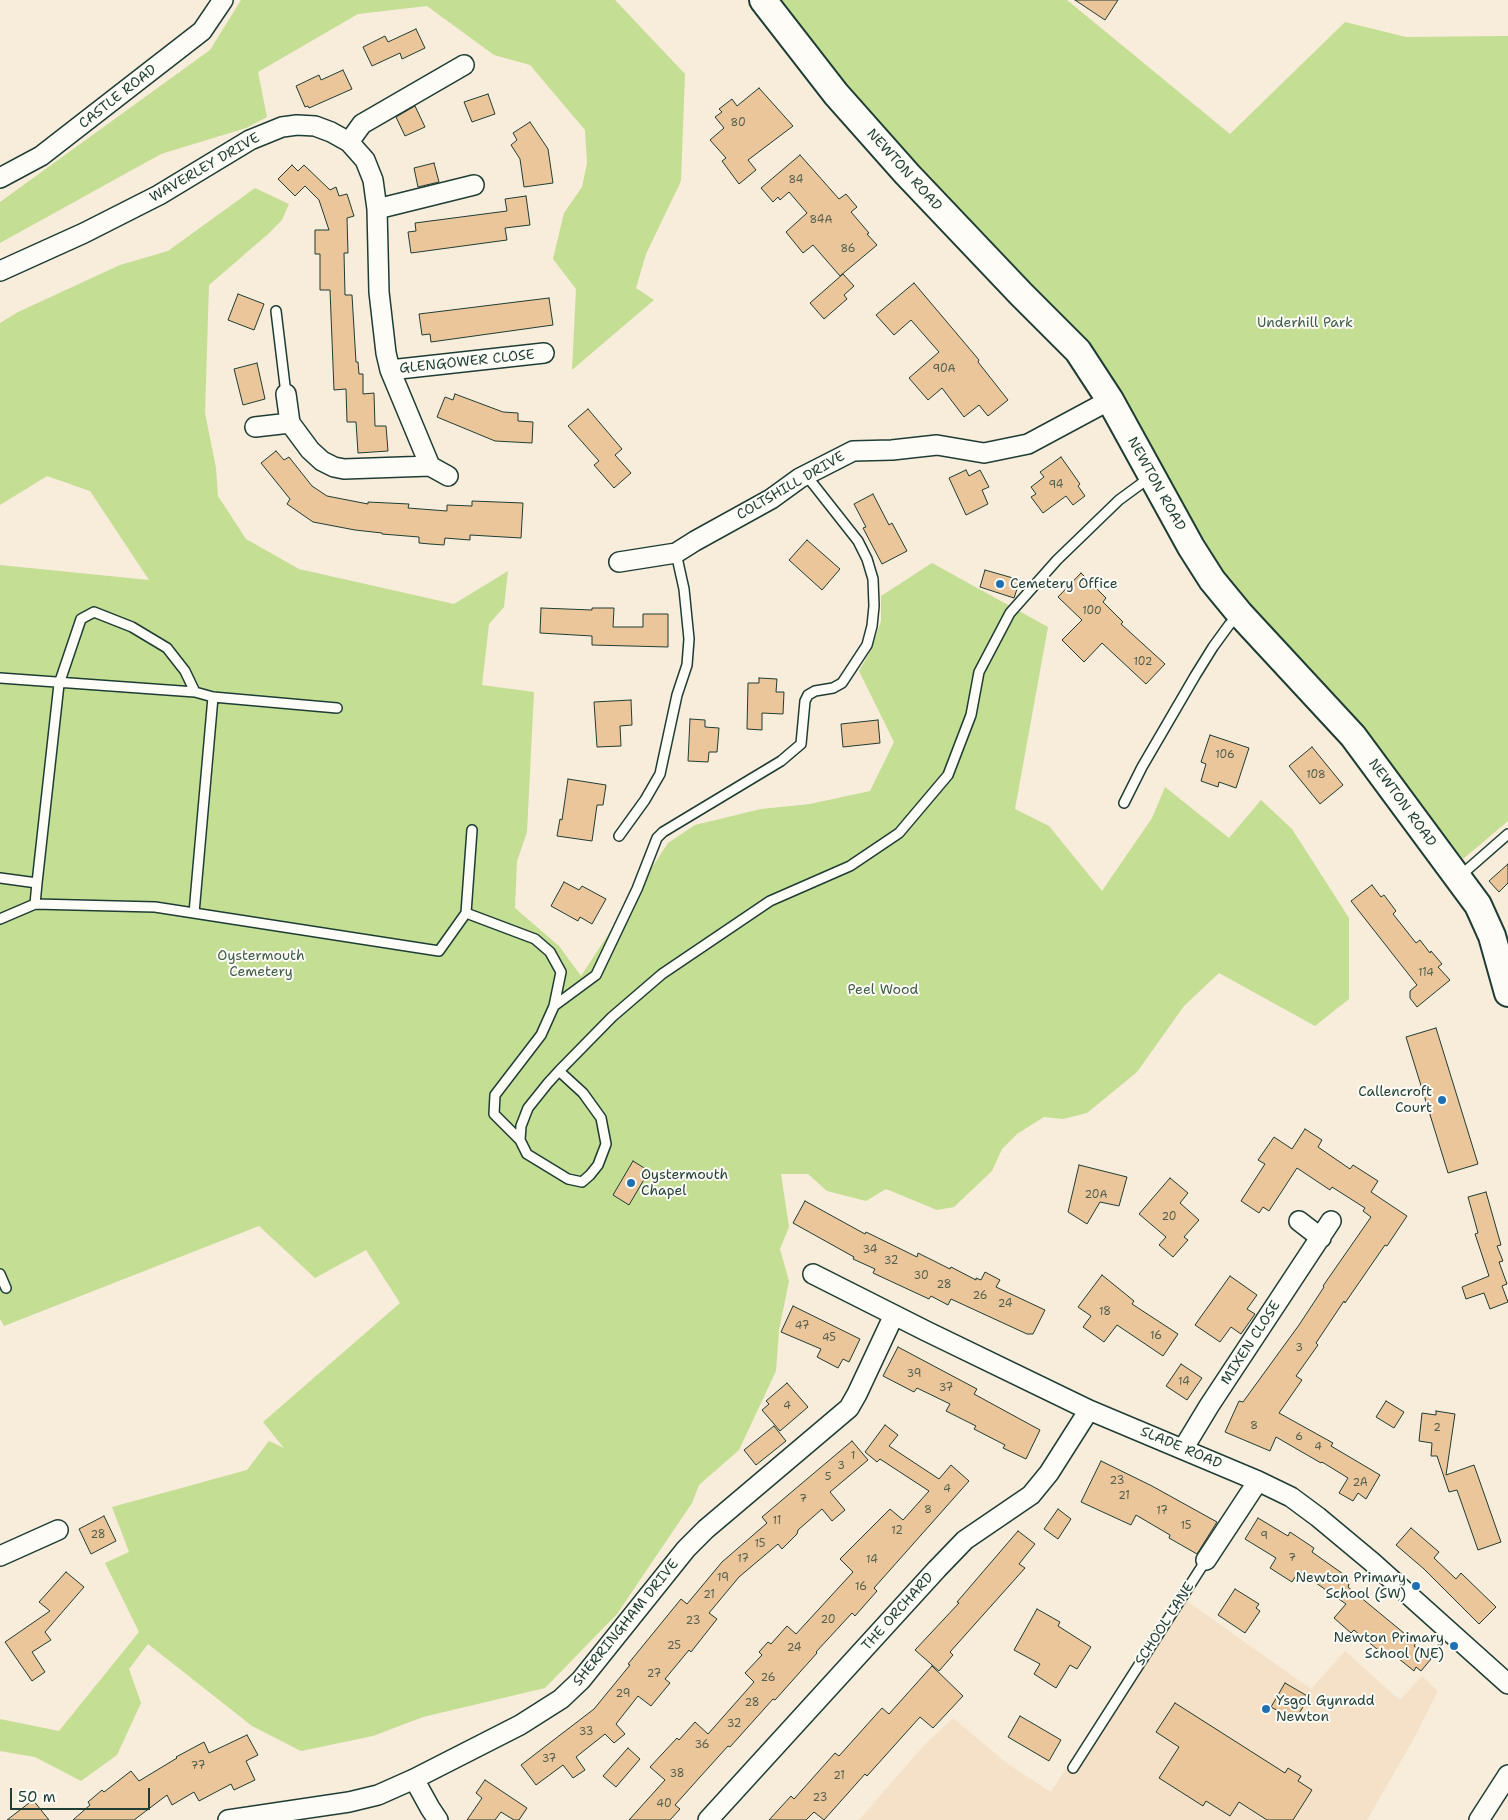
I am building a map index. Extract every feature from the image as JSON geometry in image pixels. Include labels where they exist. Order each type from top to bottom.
[{"type":"street","name":"CASTLE ROAD","points":[[0,178],[41,156],[202,31],[223,0]]},
{"type":"street","name":"NEWTON ROAD","points":[[764,0],[836,94],[907,174],[1014,288],[1078,351],[1110,400],[1207,572],[1240,614],[1353,736],[1478,905],[1492,936],[1508,993]]},
{"type":"street","points":[[349,142],[362,124],[464,66]]},
{"type":"street","name":"WAVERLEY DRIVE","points":[[0,272],[160,195],[250,140],[282,127],[315,126],[349,142],[365,160],[373,180],[377,209],[379,292],[390,370],[430,466]]},
{"type":"street","points":[[377,209],[474,185]]},
{"type":"street","name":"GLENGOWER CLOSE","points":[[390,370],[544,353]]},
{"type":"street","points":[[286,394],[290,423],[310,450],[322,461],[334,467],[344,469],[430,466],[448,476]]},
{"type":"street","name":"COLTSHILL DRIVE","points":[[619,562],[676,553],[771,499],[806,475],[853,451],[892,450],[938,445],[984,453],[1028,444],[1110,400]]},
{"type":"street","points":[[255,427],[290,423]]},
{"type":"street","points":[[1298,1221],[1321,1238]]},
{"type":"street","name":"MIXEN CLOSE","points":[[1183,1449],[1209,1406],[1331,1221]]},
{"type":"street","name":"SLADE ROAD","points":[[813,1274],[1089,1410],[1258,1481],[1291,1497],[1318,1517],[1379,1569],[1508,1684]]},
{"type":"street","name":"SHERRINGHAM DRIVE","points":[[228,1820],[252,1816],[273,1817],[371,1796],[414,1779],[541,1713],[560,1700],[581,1680],[693,1542],[849,1408],[894,1315]]},
{"type":"street","name":"THE ORCHARD","points":[[708,1820],[960,1546],[1031,1495],[1049,1474],[1089,1410]]},
{"type":"street","name":"SCHOOL LANE","points":[[1206,1560],[1258,1481]]},
{"type":"street","points":[[0,1556],[58,1530]]},
{"type":"street","points":[[1479,1820],[1508,1775]]},
{"type":"street","points":[[414,1779],[438,1820]]},
{"type":"lane","points":[[276,311],[286,394]]},
{"type":"lane","points":[[554,1006],[596,975],[637,889],[657,838],[663,832],[781,761],[802,744],[805,701],[808,695],[833,688],[842,683],[867,645],[872,626],[874,606],[873,579],[867,559],[858,541],[806,475]]},
{"type":"lane","points":[[520,1140],[521,1126],[528,1108],[559,1071],[612,1017],[662,974],[770,901],[850,866],[899,833],[948,775],[971,715],[979,672],[1010,613],[1057,560],[1119,500],[1152,476]]},
{"type":"lane","points":[[619,836],[645,800],[660,774],[677,695],[687,665],[689,639],[684,589],[676,553]]},
{"type":"lane","points":[[35,904],[59,684],[81,619],[94,612],[132,627],[168,648],[185,671],[195,692]]},
{"type":"lane","points":[[1124,803],[1142,767],[1195,676],[1213,647],[1229,625],[1240,614]]},
{"type":"lane","points":[[0,678],[59,684],[195,692],[214,697],[336,708]]},
{"type":"lane","points":[[194,913],[214,697]]},
{"type":"lane","points":[[0,919],[35,904],[155,907],[439,951],[466,913],[472,830]]},
{"type":"lane","points":[[1458,878],[1508,834]]},
{"type":"lane","points":[[0,878],[37,883]]},
{"type":"lane","points":[[466,913],[535,939],[550,952],[561,972],[554,1006],[541,1035],[495,1095],[494,1114],[520,1140],[527,1154],[568,1179],[582,1182],[598,1165],[606,1144],[602,1118],[583,1093],[559,1071]]},
{"type":"lane","points":[[0,1274],[6,1288]]},
{"type":"lane","name":"SCHOOL LANE","points":[[1073,1768],[1206,1560]]},
{"type":"shaded area","name":"Ysgol Gynradd Newton","points":[[1177,1594],[1311,1689],[1345,1651],[1400,1700],[1422,1676],[1438,1691],[1413,1740],[1367,1820],[859,1820],[925,1744],[953,1718],[1009,1765],[1051,1792]]},
{"type":"green space","points":[[241,0],[615,0],[685,74],[681,181],[646,254],[636,288],[654,300],[572,370],[576,289],[553,259],[564,213],[582,187],[587,163],[585,130],[530,65],[494,55],[427,6],[358,14],[258,72],[267,117],[246,128],[161,154],[0,243],[0,202],[210,50]]},
{"type":"green space","name":"Underhill Park","points":[[775,0],[1067,0],[1230,134],[1345,22],[1406,37],[1508,36],[1508,821],[1463,859],[1397,773],[1329,691],[1246,607],[1200,541],[1113,396],[938,200]]},
{"type":"green space","name":"Oystermouth Cemetery","points":[[255,188],[289,204],[282,220],[209,285],[205,413],[216,468],[218,496],[246,539],[299,569],[454,604],[508,571],[504,607],[489,624],[482,685],[534,692],[527,832],[517,861],[515,908],[559,946],[581,976],[668,843],[695,825],[761,809],[810,804],[870,791],[894,742],[859,671],[871,650],[881,621],[881,596],[932,563],[1048,627],[1015,809],[1049,826],[1102,891],[1152,818],[1165,787],[1229,838],[1261,800],[1292,829],[1349,918],[1349,999],[1315,1026],[1219,973],[1184,1006],[1137,1072],[1087,1113],[1063,1119],[1044,1117],[1017,1134],[1002,1149],[992,1171],[954,1207],[937,1210],[886,1189],[866,1201],[827,1191],[808,1174],[781,1174],[789,1227],[780,1249],[789,1281],[779,1330],[776,1371],[739,1450],[699,1485],[692,1503],[617,1614],[545,1688],[423,1717],[373,1736],[301,1751],[252,1726],[148,1644],[129,1669],[141,1703],[117,1755],[81,1781],[35,1757],[0,1751],[0,1719],[59,1731],[139,1632],[105,1563],[129,1552],[112,1507],[247,1470],[269,1441],[284,1448],[263,1422],[400,1303],[366,1250],[315,1278],[259,1226],[4,1326],[0,1319],[0,565],[149,580],[90,491],[47,476],[0,505],[0,323],[18,312],[120,265],[168,251]]},
{"type":"building","points":[[1075,0],[1118,0],[1105,20]]},
{"type":"building","points":[[416,29],[425,48],[402,59],[400,53],[372,66],[363,47],[385,36],[388,42]]},
{"type":"building","points":[[343,70],[352,89],[309,108],[308,106],[305,107],[296,86],[319,75],[321,80]]},
{"type":"building","points":[[759,88],[793,126],[748,160],[756,170],[739,184],[722,161],[726,158],[710,140],[724,128],[715,117],[722,112],[719,109],[732,99],[737,106]]},
{"type":"building","points":[[488,94],[495,114],[472,122],[464,102]]},
{"type":"building","points":[[415,106],[425,127],[405,136],[396,117]]},
{"type":"building","points":[[530,122],[548,149],[553,183],[524,187],[520,159],[511,145],[517,140],[513,133]]},
{"type":"building","points":[[800,155],[839,199],[846,194],[857,207],[851,212],[877,245],[840,276],[813,245],[803,253],[786,232],[807,213],[789,192],[780,200],[778,197],[773,202],[761,188]]},
{"type":"building","points":[[434,163],[439,182],[418,187],[414,168]]},
{"type":"building","points":[[292,165],[298,171],[304,165],[330,190],[336,187],[339,196],[347,194],[354,216],[347,218],[348,253],[344,253],[345,295],[352,295],[356,362],[358,362],[359,374],[363,374],[363,394],[374,393],[375,426],[386,426],[388,451],[358,453],[356,422],[347,422],[346,389],[334,390],[330,290],[320,290],[320,254],[315,254],[315,230],[329,230],[319,200],[305,186],[295,196],[278,179]]},
{"type":"building","points":[[526,196],[530,225],[505,228],[507,240],[411,253],[408,232],[416,231],[415,223],[507,211],[505,199]]},
{"type":"building","points":[[843,274],[854,286],[844,295],[847,299],[824,319],[810,303]]},
{"type":"building","points":[[914,283],[979,360],[978,362],[1008,400],[988,416],[979,405],[964,417],[942,388],[928,400],[909,378],[939,352],[911,320],[894,335],[876,315]]},
{"type":"building","points":[[238,294],[264,304],[254,330],[228,320]]},
{"type":"building","points":[[549,298],[553,325],[431,342],[430,334],[422,335],[419,314]]},
{"type":"building","points":[[257,363],[265,399],[243,405],[234,369]]},
{"type":"building","points":[[455,394],[503,412],[518,413],[518,421],[533,422],[532,443],[495,441],[437,417],[445,397],[453,400]]},
{"type":"building","points":[[588,409],[622,449],[615,455],[631,473],[614,488],[594,465],[599,461],[568,426]]},
{"type":"building","points":[[276,451],[284,460],[289,457],[312,486],[327,496],[368,504],[368,502],[409,504],[408,508],[447,511],[447,505],[472,506],[472,501],[523,503],[521,538],[470,535],[470,540],[445,538],[444,545],[430,544],[419,543],[419,537],[382,534],[313,522],[287,504],[290,499],[261,463]]},
{"type":"building","points":[[1061,457],[1080,484],[1078,486],[1085,496],[1073,505],[1066,496],[1043,513],[1031,497],[1036,494],[1031,487],[1044,477],[1040,472]]},
{"type":"building","points":[[966,470],[969,476],[980,470],[989,487],[982,490],[988,504],[966,515],[949,478]]},
{"type":"building","points":[[873,494],[889,525],[892,523],[907,551],[882,564],[863,528],[866,527],[854,504]]},
{"type":"building","points":[[807,540],[840,569],[822,590],[789,560]]},
{"type":"building","name":"Cemetery Office","points":[[985,570],[1020,580],[1014,598],[980,587]]},
{"type":"building","points":[[1081,573],[1106,598],[1103,602],[1123,622],[1121,624],[1165,664],[1146,684],[1102,643],[1084,662],[1062,640],[1082,620],[1058,597]]},
{"type":"building","points":[[541,608],[592,610],[592,608],[614,608],[613,627],[643,627],[643,614],[668,614],[668,647],[592,645],[592,636],[540,633]]},
{"type":"building","points":[[759,678],[777,679],[776,692],[784,692],[783,714],[762,713],[762,730],[747,729],[748,683],[759,683]]},
{"type":"building","points":[[631,700],[632,725],[620,726],[621,746],[597,747],[594,702]]},
{"type":"building","points":[[690,719],[705,720],[705,727],[719,728],[717,752],[709,752],[708,762],[688,761]]},
{"type":"building","points":[[878,720],[880,743],[843,747],[841,724]]},
{"type":"building","points":[[1210,735],[1249,748],[1236,788],[1219,782],[1218,787],[1201,781],[1206,764],[1201,762]]},
{"type":"building","points":[[1312,747],[1343,785],[1320,804],[1289,766]]},
{"type":"building","points":[[568,779],[606,785],[603,805],[597,805],[592,841],[557,836],[560,819],[562,820]]},
{"type":"building","points":[[1508,864],[1508,883],[1499,892],[1489,881]]},
{"type":"building","points":[[564,882],[579,890],[582,886],[606,899],[592,924],[580,917],[578,921],[551,906]]},
{"type":"building","points":[[1372,885],[1381,897],[1384,895],[1396,911],[1393,914],[1416,943],[1420,940],[1442,964],[1438,967],[1450,980],[1417,1007],[1410,998],[1410,991],[1417,985],[1351,901]]},
{"type":"building","name":"Callencroft Court","points":[[1436,1028],[1478,1164],[1448,1173],[1406,1037]]},
{"type":"building","points":[[1305,1129],[1322,1140],[1318,1147],[1350,1169],[1353,1165],[1378,1181],[1371,1192],[1407,1216],[1345,1303],[1344,1301],[1316,1343],[1318,1345],[1296,1376],[1302,1380],[1279,1413],[1333,1443],[1331,1446],[1380,1475],[1366,1499],[1358,1493],[1353,1501],[1339,1493],[1348,1478],[1276,1437],[1270,1451],[1225,1432],[1239,1401],[1243,1402],[1299,1325],[1323,1286],[1371,1217],[1363,1211],[1365,1208],[1332,1187],[1330,1190],[1297,1168],[1269,1211],[1263,1207],[1259,1213],[1241,1201],[1265,1164],[1258,1160],[1274,1137],[1292,1149]]},
{"type":"building","name":"Oystermouth Chapel","points":[[633,1161],[649,1171],[629,1205],[613,1195]]},
{"type":"building","points":[[1079,1165],[1127,1177],[1119,1206],[1100,1202],[1087,1224],[1068,1212]]},
{"type":"building","points":[[1170,1178],[1188,1193],[1180,1203],[1199,1220],[1184,1237],[1188,1240],[1173,1257],[1159,1245],[1166,1237],[1139,1214]]},
{"type":"building","points":[[1486,1192],[1501,1245],[1497,1246],[1503,1261],[1499,1262],[1507,1284],[1502,1286],[1508,1302],[1490,1309],[1484,1293],[1466,1299],[1462,1287],[1489,1276],[1475,1234],[1478,1233],[1468,1197]]},
{"type":"building","points":[[805,1201],[865,1234],[866,1232],[917,1257],[918,1253],[976,1280],[976,1278],[981,1280],[985,1272],[1000,1280],[996,1287],[1045,1310],[1033,1334],[1027,1334],[951,1299],[948,1305],[931,1296],[929,1299],[873,1273],[875,1269],[853,1259],[854,1257],[793,1223]]},
{"type":"building","points":[[1102,1275],[1134,1301],[1132,1304],[1178,1334],[1163,1356],[1117,1325],[1104,1342],[1083,1327],[1091,1316],[1078,1307]]},
{"type":"building","points":[[1230,1276],[1257,1295],[1247,1309],[1255,1314],[1241,1334],[1231,1327],[1220,1342],[1195,1325]]},
{"type":"building","points":[[793,1306],[860,1339],[849,1362],[843,1359],[838,1368],[817,1357],[821,1349],[781,1332]]},
{"type":"building","points":[[898,1347],[977,1389],[974,1394],[1040,1430],[1026,1459],[1003,1448],[1005,1445],[974,1429],[976,1426],[946,1411],[950,1404],[917,1388],[914,1392],[883,1376]]},
{"type":"building","points":[[1181,1364],[1202,1378],[1187,1400],[1166,1386]]},
{"type":"building","points":[[787,1383],[808,1407],[780,1431],[762,1410],[769,1404],[766,1401]]},
{"type":"building","points":[[1386,1401],[1404,1412],[1394,1428],[1376,1417]]},
{"type":"building","points":[[1436,1411],[1455,1414],[1446,1475],[1474,1465],[1501,1542],[1478,1550],[1457,1490],[1449,1492],[1437,1456],[1431,1456],[1432,1443],[1419,1441],[1422,1413],[1436,1415]]},
{"type":"building","points":[[885,1425],[898,1435],[889,1446],[939,1479],[951,1465],[969,1481],[874,1588],[877,1591],[855,1616],[852,1613],[775,1700],[773,1699],[730,1747],[728,1746],[675,1805],[680,1809],[670,1820],[629,1820],[665,1780],[650,1767],[695,1722],[708,1734],[754,1682],[745,1673],[762,1655],[759,1652],[768,1642],[771,1644],[787,1626],[796,1634],[853,1572],[840,1559],[890,1509],[903,1520],[929,1491],[880,1459],[877,1462],[865,1452]]},
{"type":"building","points":[[774,1426],[786,1441],[756,1465],[744,1450]]},
{"type":"building","points":[[852,1441],[868,1460],[830,1492],[845,1510],[832,1521],[822,1509],[798,1530],[797,1534],[782,1549],[778,1544],[739,1577],[709,1613],[717,1619],[691,1652],[689,1650],[665,1679],[670,1683],[651,1706],[638,1696],[616,1724],[625,1734],[614,1743],[605,1734],[576,1757],[585,1770],[573,1778],[563,1765],[536,1785],[521,1765],[594,1709],[681,1599],[687,1604],[722,1562],[767,1523],[762,1517]]},
{"type":"building","points":[[1101,1461],[1152,1486],[1217,1522],[1197,1554],[1169,1538],[1170,1535],[1136,1515],[1131,1525],[1081,1502]]},
{"type":"building","points":[[1058,1509],[1071,1519],[1058,1539],[1044,1529]]},
{"type":"building","points":[[104,1516],[116,1541],[91,1554],[79,1529]]},
{"type":"building","points":[[1258,1518],[1288,1536],[1290,1532],[1314,1548],[1312,1552],[1346,1576],[1343,1580],[1349,1584],[1348,1587],[1416,1643],[1414,1646],[1431,1659],[1421,1671],[1416,1667],[1414,1671],[1393,1654],[1389,1659],[1354,1630],[1351,1633],[1334,1618],[1346,1604],[1299,1571],[1292,1582],[1270,1568],[1276,1558],[1245,1539]]},
{"type":"building","points":[[1411,1528],[1439,1552],[1434,1558],[1456,1579],[1461,1573],[1496,1607],[1479,1624],[1424,1569],[1396,1545]]},
{"type":"building","points":[[1018,1531],[1035,1544],[1019,1564],[1025,1568],[950,1652],[953,1655],[939,1671],[915,1650],[959,1603],[957,1602]]},
{"type":"building","points":[[66,1572],[84,1587],[45,1632],[51,1640],[32,1652],[45,1672],[32,1681],[5,1642],[50,1611],[39,1602]]},
{"type":"building","points":[[1235,1589],[1259,1604],[1256,1608],[1260,1611],[1245,1633],[1218,1615]]},
{"type":"building","points":[[1037,1609],[1060,1622],[1058,1626],[1091,1647],[1077,1669],[1070,1665],[1056,1688],[1034,1674],[1040,1664],[1014,1650]]},
{"type":"building","points":[[932,1666],[963,1696],[933,1728],[920,1717],[824,1820],[814,1812],[806,1820],[769,1820],[791,1796],[794,1799],[835,1753],[839,1756],[882,1708],[889,1714]]},
{"type":"building","points":[[1285,1683],[1309,1697],[1295,1720],[1271,1707]]},
{"type":"building","points":[[1175,1703],[1285,1773],[1288,1768],[1301,1776],[1298,1781],[1312,1790],[1293,1820],[1267,1820],[1239,1802],[1230,1816],[1206,1801],[1203,1806],[1159,1778],[1179,1747],[1156,1732]]},
{"type":"building","points":[[1020,1716],[1061,1740],[1049,1761],[1008,1737]]},
{"type":"building","points":[[247,1735],[258,1755],[246,1761],[255,1780],[234,1790],[231,1784],[199,1801],[194,1792],[172,1805],[167,1795],[134,1820],[73,1820],[90,1805],[88,1802],[102,1790],[104,1792],[131,1771],[139,1781],[176,1757],[204,1742],[209,1753]]},
{"type":"building","points":[[628,1748],[640,1759],[616,1787],[603,1776]]},
{"type":"building","points":[[485,1780],[527,1808],[519,1820],[514,1820],[501,1812],[495,1820],[467,1820],[482,1798],[476,1793]]},
{"type":"building","points":[[33,1800],[49,1820],[7,1820]]},
{"type":"place","name":"Cemetery Office","points":[[1000,584]]},
{"type":"place","name":"Callencroft Court","points":[[1442,1100]]},
{"type":"place","name":"Oystermouth Chapel","points":[[631,1183]]},
{"type":"place","name":"Newton Primary School (SW)","points":[[1416,1586]]},
{"type":"place","name":"Newton Primary School (NE)","points":[[1454,1646]]},
{"type":"place","name":"Ysgol Gynradd Newton","points":[[1266,1709]]},
{"type":"park label","name":"Peel Wood","points":[[883,990]]}]
